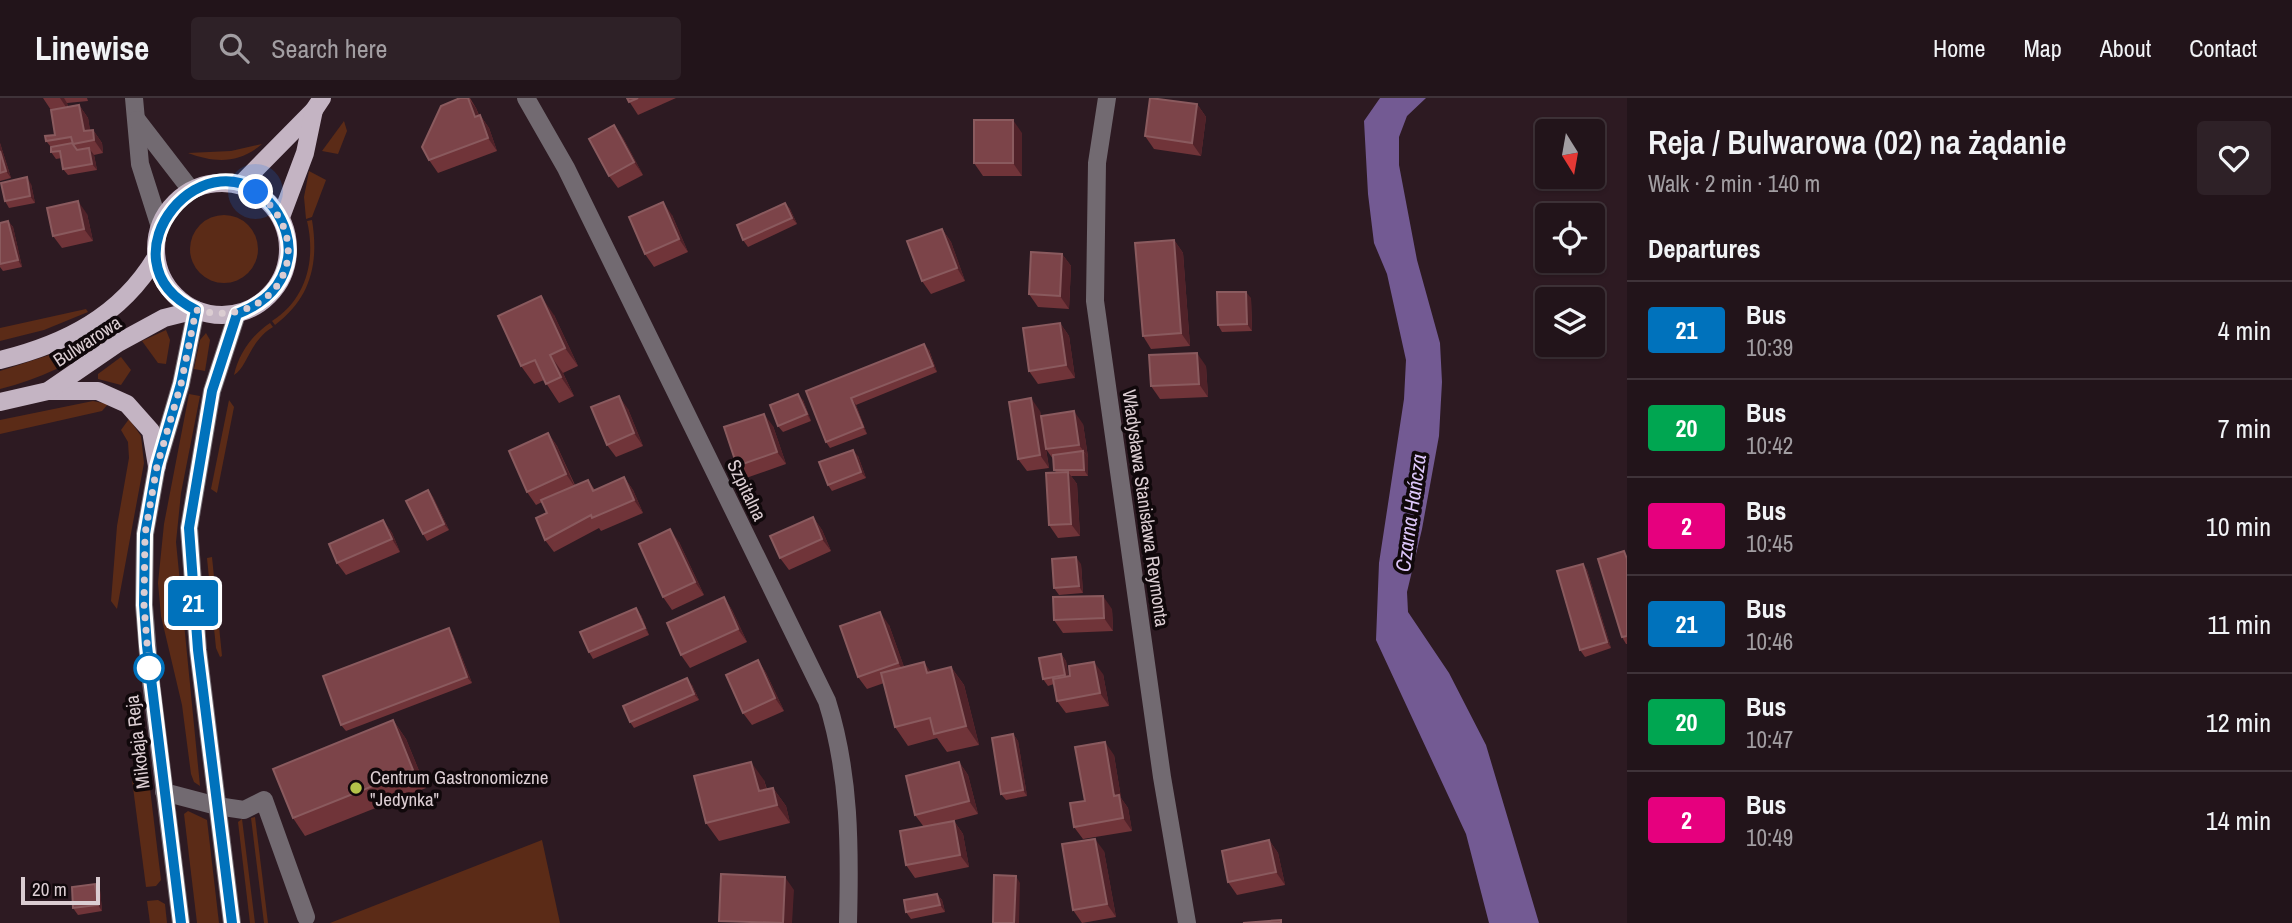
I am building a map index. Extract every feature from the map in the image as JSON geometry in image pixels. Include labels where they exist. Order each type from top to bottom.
[{"type":"main road","points":[[240,185],[318,104]]},
{"type":"main road","points":[[281,217],[305,153],[318,104]]},
{"type":"main road","points":[[215,183],[240,185],[263,197],[281,217],[288,237],[288,257],[283,276],[271,294],[256,306],[237,314],[216,315],[196,310],[172,293],[162,276],[156,257],[160,227],[172,206],[191,190],[215,183]]},
{"type":"main road","name":"Bulwarowa","points":[[0,360],[66,339],[101,318],[141,282],[156,257]]},
{"type":"main road","name":"Bulwarowa","points":[[0,402],[48,391],[118,343],[164,318],[196,310]]},
{"type":"main road","points":[[48,391],[97,391],[127,404],[151,431],[157,466]]},
{"type":"street","points":[[134,98],[140,164],[160,227]]},
{"type":"street","name":"Szpitalna","points":[[526,98],[566,168],[827,701],[844,765],[850,848],[848,923]]},
{"type":"street","name":"Władysława Stanisława Reymonta","points":[[1107,98],[1097,163],[1095,301],[1162,777],[1187,923]]},
{"type":"street","points":[[137,120],[191,190]]},
{"type":"street","name":"Mikołaja Reja","points":[[181,923],[144,605],[145,534],[157,466],[181,384],[196,310]]},
{"type":"street","points":[[232,923],[198,650],[189,528],[212,391],[237,314]]},
{"type":"street","points":[[164,792],[244,810],[264,800],[306,917]]},
{"type":"shaded area","points":[[344,121],[347,131],[338,154],[322,151]]},
{"type":"shaded area","points":[[262,144],[245,155],[227,160],[208,159],[188,153],[231,151]]},
{"type":"shaded area","points":[[309,171],[326,180],[312,217],[306,219],[304,197]]},
{"type":"shaded area","points":[[224,215],[237,218],[248,225],[255,236],[258,249],[255,262],[248,273],[237,280],[224,283],[211,280],[200,273],[193,262],[190,249],[193,236],[200,225],[211,218]]},
{"type":"shaded area","points":[[312,220],[314,251],[310,279],[297,303],[275,325],[272,321],[293,301],[306,277],[310,250],[307,221]]},
{"type":"shaded area","points":[[86,309],[88,312],[44,330],[0,341],[0,328]]},
{"type":"shaded area","points":[[270,323],[273,327],[259,339],[234,375],[247,345]]},
{"type":"shaded area","points":[[166,330],[170,340],[166,364],[158,363],[142,341]]},
{"type":"shaded area","points":[[102,331],[109,340],[83,356],[43,375],[0,389],[0,371],[68,349]]},
{"type":"shaded area","points":[[206,333],[210,340],[205,371],[194,369],[200,340]]},
{"type":"shaded area","points":[[121,357],[131,370],[121,385],[98,379],[98,374]]},
{"type":"shaded area","points":[[189,394],[200,396],[181,493],[176,542],[200,786],[194,782],[191,774],[182,705],[161,616],[158,583],[164,524]]},
{"type":"shaded area","points":[[229,400],[234,407],[217,493],[211,489]]},
{"type":"shaded area","points":[[93,401],[108,404],[102,411],[0,434],[0,420]]},
{"type":"shaded area","points":[[129,419],[141,436],[144,463],[117,609],[111,601],[117,526],[129,458],[128,442],[121,430]]},
{"type":"shaded area","points":[[212,557],[220,657],[216,648],[207,558]]},
{"type":"shaded area","points":[[143,769],[148,772],[161,880],[156,886],[146,887],[131,772]]},
{"type":"shaded area","points":[[188,811],[207,820],[219,923],[197,923],[184,814]]},
{"type":"shaded area","points":[[255,817],[268,923],[264,923],[251,818]]},
{"type":"shaded area","points":[[242,819],[255,923],[250,923],[238,822]]},
{"type":"shaded area","points":[[542,840],[560,923],[330,923]]},
{"type":"shaded area","points":[[158,900],[165,904],[167,923],[150,923],[147,901]]},
{"type":"water","name":"Czarna Hańcza","points":[[1380,98],[1426,98],[1407,116],[1399,137],[1399,165],[1417,260],[1440,343],[1442,382],[1439,436],[1407,592],[1408,612],[1449,673],[1486,745],[1539,923],[1489,923],[1466,834],[1376,640],[1379,563],[1404,399],[1406,360],[1387,274],[1374,243],[1368,194],[1364,121]]},
{"type":"building","points":[[460,98],[468,98],[475,117],[480,115],[488,138],[429,160],[422,147],[441,106]]},
{"type":"building","points":[[1150,98],[1197,104],[1192,143],[1145,136]]},
{"type":"building","points":[[79,105],[84,131],[93,130],[94,140],[73,144],[71,137],[46,141],[45,136],[55,135],[51,110]]},
{"type":"building","points":[[974,120],[1013,120],[1013,163],[974,163]]},
{"type":"building","points":[[614,125],[634,162],[609,176],[589,139]]},
{"type":"building","points":[[72,143],[77,150],[89,148],[92,164],[63,169],[60,151],[51,152],[51,147]]},
{"type":"building","points":[[0,151],[6,171],[0,173]]},
{"type":"building","points":[[27,177],[30,196],[5,201],[1,183]]},
{"type":"building","points":[[78,201],[84,229],[53,236],[47,208]]},
{"type":"building","points":[[663,202],[679,239],[645,254],[629,217]]},
{"type":"building","points":[[785,203],[792,218],[743,240],[737,225]]},
{"type":"building","points":[[8,221],[18,260],[0,264],[0,223]]},
{"type":"building","points":[[942,229],[957,268],[922,281],[907,241]]},
{"type":"building","points":[[1174,240],[1181,333],[1143,336],[1135,243]]},
{"type":"building","points":[[1031,252],[1062,254],[1060,296],[1029,294]]},
{"type":"building","points":[[1217,292],[1246,292],[1247,324],[1218,325]]},
{"type":"building","points":[[541,296],[565,348],[550,355],[561,377],[546,384],[535,360],[521,366],[498,316]]},
{"type":"building","points":[[1060,323],[1066,365],[1029,371],[1023,328]]},
{"type":"building","points":[[924,344],[933,366],[851,398],[863,427],[826,442],[806,391]]},
{"type":"building","points":[[1197,353],[1199,384],[1151,386],[1149,355]]},
{"type":"building","points":[[798,394],[807,414],[778,426],[770,405]]},
{"type":"building","points":[[619,396],[634,433],[607,445],[591,407]]},
{"type":"building","points":[[1031,398],[1040,455],[1018,459],[1009,402]]},
{"type":"building","points":[[1074,411],[1079,445],[1046,449],[1041,416]]},
{"type":"building","points":[[764,414],[777,452],[737,466],[724,427]]},
{"type":"building","points":[[548,433],[566,474],[527,492],[509,451]]},
{"type":"building","points":[[853,450],[861,472],[828,485],[819,462]]},
{"type":"building","points":[[1083,451],[1084,470],[1054,470],[1053,455]]},
{"type":"building","points":[[1068,472],[1071,524],[1049,525],[1046,473]]},
{"type":"building","points":[[624,477],[634,500],[592,518],[591,515],[545,540],[536,518],[547,513],[541,500],[588,480],[593,491]]},
{"type":"building","points":[[428,490],[444,524],[423,534],[406,501]]},
{"type":"building","points":[[813,517],[822,539],[780,558],[770,536]]},
{"type":"building","points":[[383,520],[392,539],[337,563],[329,544]]},
{"type":"building","points":[[670,529],[695,582],[663,597],[639,544]]},
{"type":"building","points":[[1624,551],[1627,559],[1627,636],[1622,637],[1598,559]]},
{"type":"building","points":[[1076,557],[1079,586],[1054,588],[1052,559]]},
{"type":"building","points":[[1583,564],[1607,642],[1580,650],[1557,571]]},
{"type":"building","points":[[1103,596],[1104,618],[1054,620],[1053,597]]},
{"type":"building","points":[[724,597],[738,629],[681,655],[667,623]]},
{"type":"building","points":[[636,608],[645,628],[589,652],[580,632]]},
{"type":"building","points":[[880,612],[898,663],[858,677],[840,626]]},
{"type":"building","points":[[449,628],[467,677],[341,725],[323,676]]},
{"type":"building","points":[[1061,654],[1065,675],[1043,679],[1039,658]]},
{"type":"building","points":[[758,660],[775,698],[743,713],[726,675]]},
{"type":"building","points":[[924,662],[927,673],[951,667],[966,726],[934,734],[930,718],[895,727],[881,673]]},
{"type":"building","points":[[1094,662],[1100,693],[1057,701],[1053,679],[1070,676],[1069,666]]},
{"type":"building","points":[[687,678],[694,694],[630,722],[623,706]]},
{"type":"building","points":[[393,720],[413,770],[293,818],[273,769]]},
{"type":"building","points":[[1013,734],[1023,790],[1001,794],[992,738]]},
{"type":"building","points":[[1105,742],[1114,796],[1119,795],[1123,818],[1074,827],[1070,803],[1085,801],[1075,747]]},
{"type":"building","points":[[751,762],[759,791],[773,788],[777,805],[706,823],[694,776]]},
{"type":"building","points":[[959,762],[969,801],[915,815],[906,776]]},
{"type":"building","points":[[954,821],[960,855],[906,865],[900,831]]},
{"type":"building","points":[[1095,839],[1107,904],[1073,910],[1062,844]]},
{"type":"building","points":[[1269,840],[1276,872],[1228,882],[1222,851]]},
{"type":"building","points":[[721,874],[785,877],[783,923],[719,921]]},
{"type":"building","points":[[994,875],[1016,876],[1014,923],[993,923]]},
{"type":"building","points":[[95,884],[98,905],[73,908],[72,887]]},
{"type":"building","points":[[937,894],[940,905],[906,912],[904,900]]},
{"type":"building","points":[[1281,920],[1281,923],[1243,923]]},
{"type":"bus line","name":"21","points":[[181,923],[147,646],[144,605],[145,534],[157,466],[181,384],[196,310],[172,293],[162,276],[156,257],[156,242],[167,212],[178,200],[191,190],[206,184],[223,183],[240,185],[256,192],[270,203],[281,217],[288,237],[288,257],[283,276],[271,294],[256,306],[237,314],[212,391],[189,528],[198,650],[232,923]]},
{"type":"place","name":"Centrum Gastronomiczne \"Jedynka\"","points":[[356,788]]},
{"type":"route","points":[[149,668],[144,605],[145,534],[157,466],[181,384],[196,310],[216,315],[237,314],[256,306],[271,294],[283,276],[288,257],[288,237],[281,217],[270,203],[256,192]]}]
